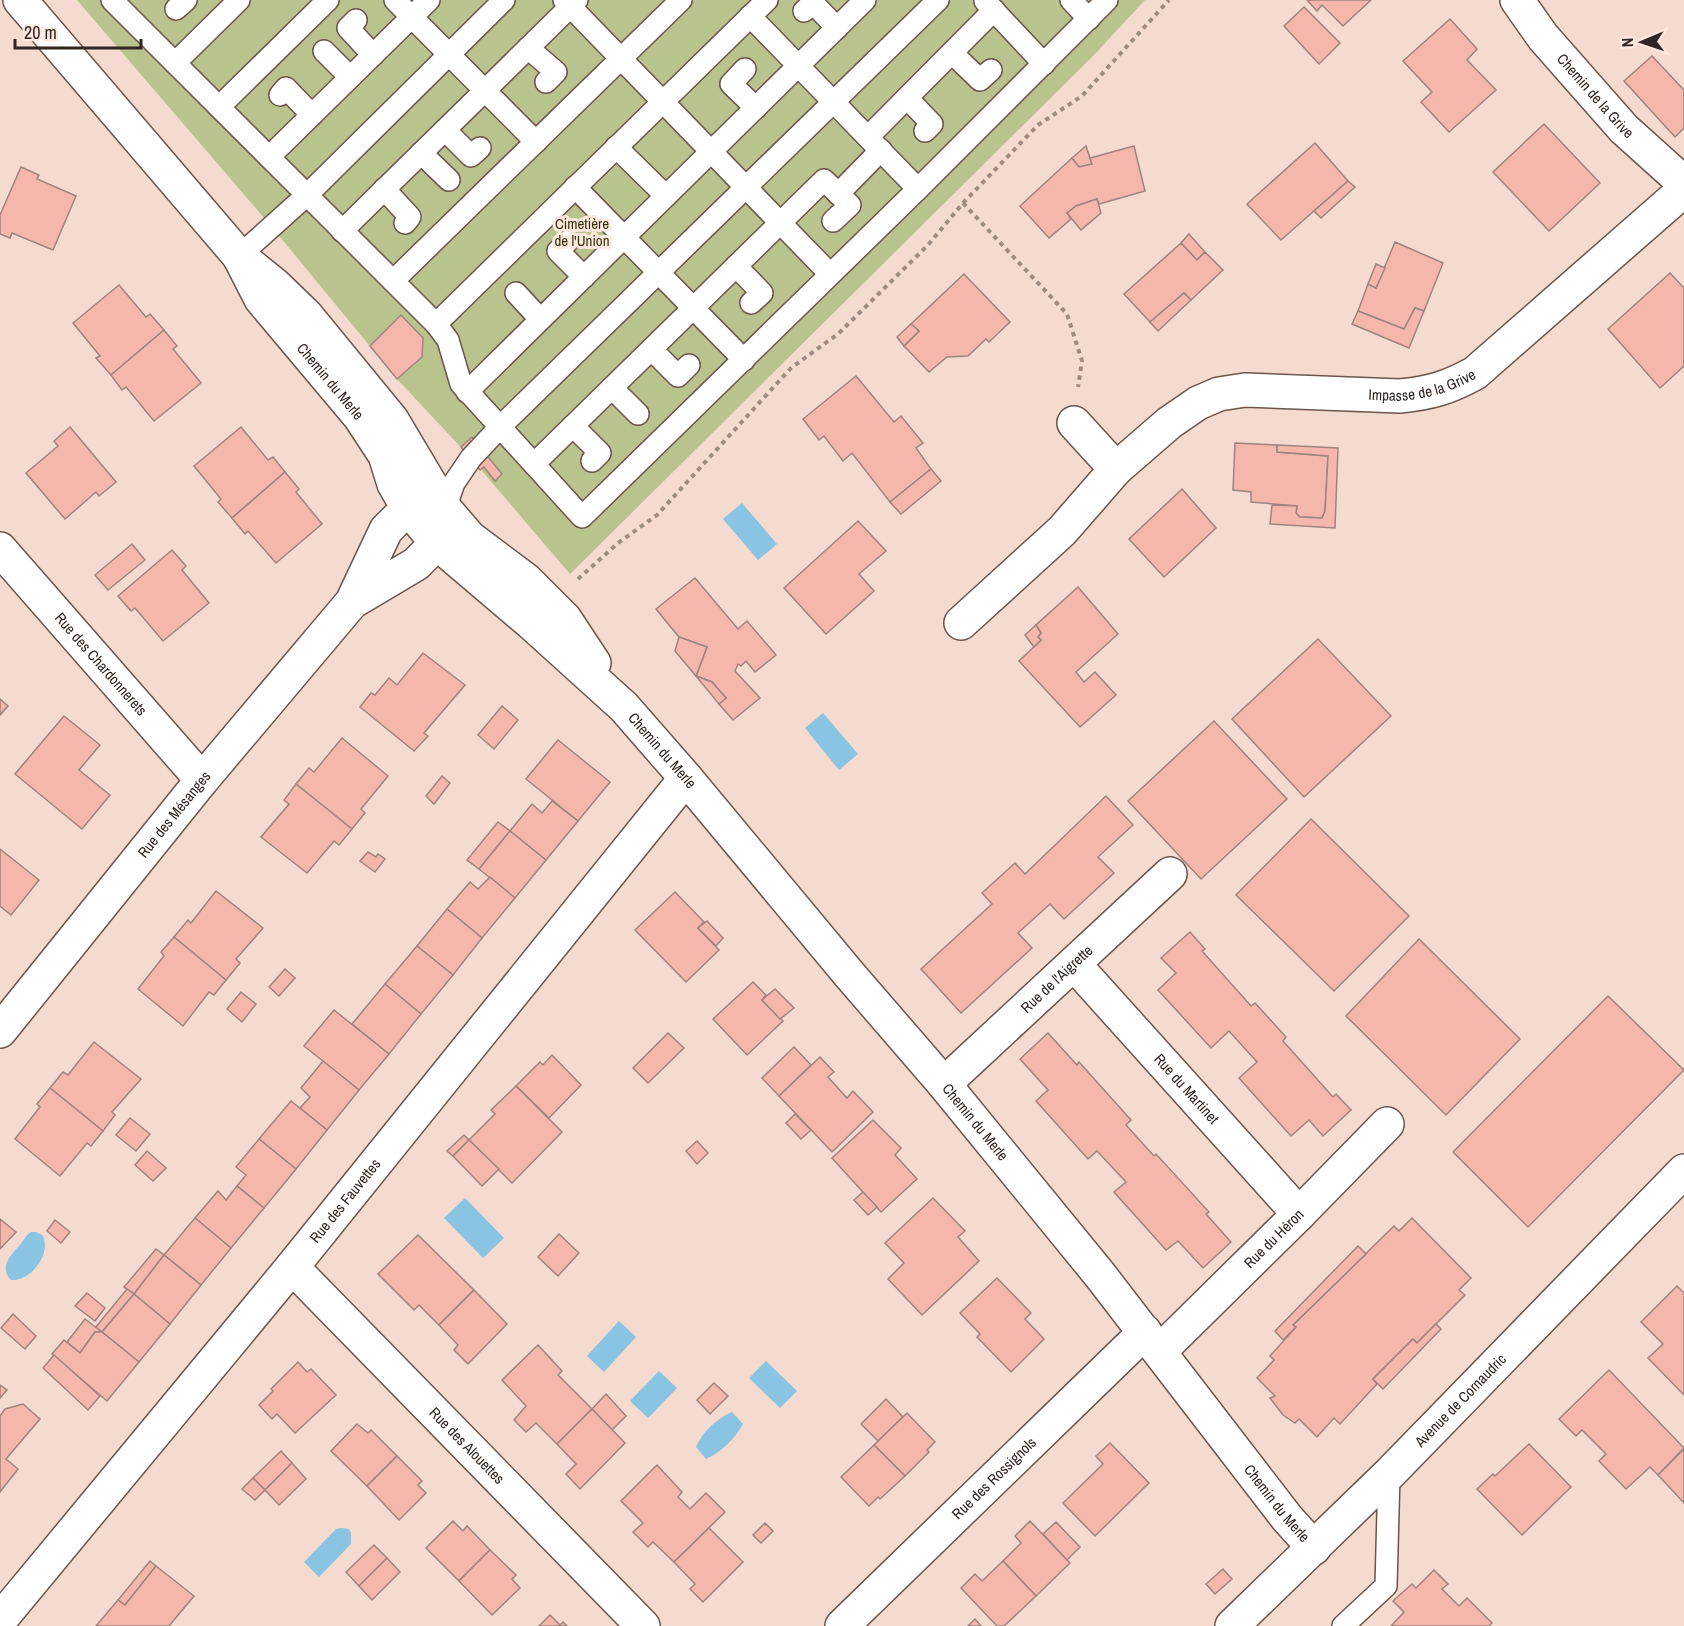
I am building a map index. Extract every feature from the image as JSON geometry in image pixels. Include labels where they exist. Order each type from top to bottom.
[{"type":"street","name":"Chemin du Merle","points":[[20,0],[239,256],[275,285],[306,315],[392,420],[445,510],[470,538],[526,580],[565,619],[624,707]]},
{"type":"street","name":"Chemin de la Grive","points":[[1517,0],[1543,36],[1624,129],[1684,183]]},
{"type":"street","name":"Impasse de la Grive","points":[[961,623],[1062,531],[1116,469],[1169,423],[1198,403],[1220,394],[1245,390],[1400,396],[1421,394],[1451,386],[1475,373],[1684,190]]},
{"type":"street","name":"Chemin du Merle","points":[[239,256],[261,299],[360,417],[385,455],[394,484],[408,508],[437,543],[530,622],[624,707],[686,778],[944,1084],[1152,1341],[1287,1518],[1314,1548]]},
{"type":"street","points":[[1074,423],[1116,469]]},
{"type":"street","points":[[408,508],[445,510],[437,543]]},
{"type":"street","name":"Rue des Mésanges","points":[[0,1030],[202,780],[352,602],[386,530],[408,508]]},
{"type":"street","name":"Rue des Mésanges","points":[[352,602],[416,564],[437,543]]},
{"type":"street","name":"Rue des Chardonnerets","points":[[0,549],[202,780]]},
{"type":"street","name":"Rue des Fauvettes","points":[[0,1620],[292,1267],[686,778]]},
{"type":"street","name":"Rue de l'Aigrette","points":[[944,1084],[1170,874]]},
{"type":"street","name":"Rue du Martinet","points":[[1074,964],[1299,1214]]},
{"type":"street","name":"Rue du Héron","points":[[1152,1341],[1299,1214],[1387,1124]]},
{"type":"street","name":"Avenue de Cornaudric","points":[[1232,1626],[1389,1473],[1684,1171]]},
{"type":"street","name":"Rue des Alouettes","points":[[292,1267],[643,1626]]},
{"type":"street","name":"Rue des Rossignols","points":[[842,1626],[1152,1341]]},
{"type":"lane","points":[[175,63],[239,0]]},
{"type":"lane","points":[[219,107],[328,0]]},
{"type":"lane","points":[[395,0],[536,142]]},
{"type":"lane","points":[[269,157],[429,0]]},
{"type":"lane","points":[[239,256],[307,195],[504,0]]},
{"type":"lane","points":[[393,281],[681,0]]},
{"type":"lane","points":[[436,324],[767,0]]},
{"type":"lane","points":[[467,392],[865,0]]},
{"type":"lane","points":[[445,510],[454,483],[471,458],[500,427],[938,0]]},
{"type":"lane","points":[[1071,0],[1089,19]]},
{"type":"lane","points":[[121,3],[175,63],[436,324],[448,340],[461,384],[467,392],[582,517],[918,189],[1107,0]]},
{"type":"lane","points":[[342,231],[528,48],[570,2],[663,102],[830,274]]},
{"type":"lane","points":[[804,11],[813,3],[837,28]]},
{"type":"lane","points":[[838,194],[907,98],[952,53],[989,5],[1044,64]]},
{"type":"lane","points":[[750,16],[918,189]]},
{"type":"lane","points":[[356,20],[348,28],[374,55]]},
{"type":"lane","points":[[528,48],[556,72],[546,82]]},
{"type":"lane","points":[[324,51],[350,77]]},
{"type":"lane","points":[[952,53],[980,80],[991,70]]},
{"type":"lane","points":[[746,69],[731,84],[756,108]]},
{"type":"lane","points":[[280,95],[286,87],[312,115]]},
{"type":"lane","points":[[907,98],[932,124],[925,131]]},
{"type":"lane","points":[[445,130],[471,156],[480,148]]},
{"type":"lane","points":[[616,147],[666,196]]},
{"type":"lane","points":[[421,153],[449,180]]},
{"type":"lane","points":[[534,464],[824,180],[850,205],[833,221]]},
{"type":"lane","points":[[575,187],[744,360]]},
{"type":"lane","points":[[384,189],[410,217],[405,223]]},
{"type":"lane","points":[[567,242],[558,251],[584,277]]},
{"type":"lane","points":[[736,266],[762,293],[751,303]]},
{"type":"lane","points":[[516,293],[540,319]]},
{"type":"lane","points":[[652,350],[678,376],[689,364]]},
{"type":"lane","points":[[612,388],[638,414]]},
{"type":"lane","points":[[573,426],[600,453],[592,461]]},
{"type":"lane","points":[[1343,1626],[1386,1586],[1389,1473]]},
{"type":"path","points":[[570,585],[586,574],[618,543],[657,515],[791,368],[838,334],[928,245],[963,203],[1038,125],[1082,96],[1168,0]]},
{"type":"path","points":[[963,203],[1067,314],[1082,360],[1074,423]]},
{"type":"green space","name":"Cimetière de l'Union","points":[[77,0],[1145,0],[1094,55],[570,574],[471,458],[397,379],[271,226]]},
{"type":"water","points":[[742,503],[777,544],[758,560],[723,519]]},
{"type":"water","points":[[823,713],[858,754],[839,770],[805,728]]},
{"type":"water","points":[[465,1198],[504,1238],[483,1258],[444,1218]]},
{"type":"water","points":[[31,1232],[42,1235],[45,1249],[42,1257],[38,1265],[26,1276],[11,1280],[6,1271],[7,1263]]},
{"type":"water","points":[[619,1321],[636,1337],[604,1372],[587,1356]]},
{"type":"water","points":[[766,1361],[797,1391],[780,1408],[749,1378]]},
{"type":"water","points":[[659,1371],[677,1388],[648,1418],[630,1401]]},
{"type":"water","points":[[732,1412],[743,1424],[727,1444],[706,1459],[696,1447],[699,1441],[711,1426]]},
{"type":"water","points":[[336,1529],[349,1529],[351,1544],[319,1577],[304,1562]]},
{"type":"building","points":[[1307,0],[1371,0],[1343,26],[1322,5],[1317,11]]},
{"type":"building","points":[[1304,7],[1340,43],[1319,64],[1284,26]]},
{"type":"building","points":[[1450,19],[1477,49],[1467,60],[1496,90],[1449,132],[1421,102],[1432,92],[1403,61]]},
{"type":"building","points":[[1652,56],[1684,90],[1684,128],[1675,137],[1624,81]]},
{"type":"building","points":[[1544,124],[1600,183],[1549,231],[1493,172]]},
{"type":"building","points":[[1315,143],[1348,181],[1281,240],[1247,204]]},
{"type":"building","points":[[1086,146],[1092,164],[1079,167],[1072,158]]},
{"type":"building","points":[[1134,146],[1145,191],[1099,204],[1097,199],[1076,206],[1067,213],[1071,219],[1049,238],[1020,206],[1072,158],[1079,167],[1092,164],[1090,158]]},
{"type":"building","points":[[21,167],[39,175],[37,179],[76,196],[53,250],[12,233],[10,238],[0,234],[0,215]]},
{"type":"building","points":[[1348,181],[1355,187],[1321,218],[1314,211]]},
{"type":"building","points":[[1097,199],[1101,213],[1081,230],[1067,213],[1076,206]]},
{"type":"building","points":[[1189,234],[1205,252],[1197,260],[1181,243]]},
{"type":"building","points":[[1395,242],[1443,263],[1424,311],[1415,308],[1404,329],[1358,311],[1368,284],[1376,288]]},
{"type":"building","points":[[1181,243],[1197,260],[1205,252],[1223,270],[1191,300],[1184,293],[1150,322],[1124,294]]},
{"type":"building","points":[[1376,264],[1385,268],[1376,288],[1368,284]]},
{"type":"building","points":[[1670,273],[1684,288],[1684,366],[1660,388],[1608,329]]},
{"type":"building","points":[[964,274],[1010,322],[989,342],[986,339],[968,356],[947,357],[929,372],[904,346],[919,331],[911,324]]},
{"type":"building","points":[[119,285],[146,317],[150,314],[164,330],[111,375],[96,358],[100,356],[73,323]]},
{"type":"building","points":[[1184,293],[1191,300],[1158,331],[1150,322]]},
{"type":"building","points":[[1415,308],[1424,311],[1409,348],[1352,324],[1358,311],[1404,329]]},
{"type":"building","points":[[401,315],[423,338],[422,357],[397,379],[370,346]]},
{"type":"building","points":[[911,324],[919,331],[904,346],[897,337]]},
{"type":"building","points":[[164,330],[177,346],[173,349],[201,383],[154,421],[126,387],[122,390],[111,375]]},
{"type":"building","points":[[856,376],[894,422],[901,416],[923,443],[916,448],[931,469],[890,502],[852,453],[843,461],[824,436],[819,440],[803,419]]},
{"type":"building","points":[[70,427],[116,482],[99,496],[96,492],[65,519],[26,473],[58,446],[54,441]]},
{"type":"building","points":[[241,427],[268,460],[273,457],[285,472],[232,518],[218,502],[221,499],[194,466]]},
{"type":"building","points":[[472,437],[502,474],[495,481],[484,467],[480,470],[461,447]]},
{"type":"building","points":[[1235,443],[1277,445],[1277,452],[1328,456],[1325,511],[1322,518],[1300,517],[1296,513],[1297,506],[1251,502],[1251,492],[1233,490]]},
{"type":"building","points":[[1277,445],[1338,448],[1335,528],[1270,524],[1272,505],[1297,506],[1296,513],[1300,517],[1322,518],[1325,511],[1328,456],[1277,452]]},
{"type":"building","points":[[931,469],[941,481],[901,514],[890,502]]},
{"type":"building","points":[[285,472],[299,489],[296,492],[322,524],[276,563],[248,531],[245,534],[232,518]]},
{"type":"building","points":[[1182,489],[1216,528],[1164,577],[1129,539]]},
{"type":"building","points":[[858,521],[886,551],[859,574],[874,591],[826,634],[784,588]]},
{"type":"building","points":[[132,544],[145,560],[108,590],[95,575]]},
{"type":"building","points":[[172,550],[186,566],[182,570],[209,603],[163,641],[135,608],[131,611],[118,596]]},
{"type":"building","points":[[695,578],[738,629],[747,621],[776,655],[755,672],[746,661],[741,666],[738,664],[735,671],[760,698],[733,720],[719,704],[726,698],[712,682],[696,676],[707,647],[679,637],[656,609]]},
{"type":"building","points":[[1078,587],[1118,634],[1076,672],[1084,682],[1095,672],[1116,695],[1080,727],[1019,661],[1041,640],[1038,637],[1041,633],[1036,625]]},
{"type":"building","points":[[1036,625],[1041,633],[1038,637],[1041,640],[1034,647],[1025,635]]},
{"type":"building","points":[[679,637],[707,647],[696,676],[675,651]]},
{"type":"building","points":[[1318,639],[1391,716],[1304,797],[1232,719]]},
{"type":"building","points":[[423,653],[465,685],[424,733],[428,736],[414,751],[360,707],[371,693],[375,695],[389,678],[397,685]]},
{"type":"building","points":[[696,676],[712,682],[726,698],[719,704]]},
{"type":"building","points":[[0,699],[8,706],[0,715]]},
{"type":"building","points":[[502,706],[518,720],[494,749],[478,735]]},
{"type":"building","points":[[64,716],[100,745],[79,770],[110,795],[82,829],[15,774]]},
{"type":"building","points":[[1214,721],[1287,799],[1201,879],[1128,801]]},
{"type":"building","points":[[342,738],[388,776],[361,809],[365,813],[352,829],[296,784],[309,768],[314,772]]},
{"type":"building","points":[[558,740],[610,782],[578,821],[526,779]]},
{"type":"building","points":[[442,776],[450,783],[434,804],[426,796]]},
{"type":"building","points":[[296,784],[352,829],[339,845],[334,841],[307,873],[261,837],[289,804],[284,800]]},
{"type":"building","points":[[1106,796],[1133,825],[1098,857],[1114,873],[1064,919],[1050,904],[1018,933],[1032,948],[961,1013],[921,969],[992,904],[982,893],[1015,863],[1025,874]]},
{"type":"building","points":[[552,801],[578,821],[546,860],[510,831],[532,804],[542,813]]},
{"type":"building","points":[[1311,819],[1409,916],[1334,991],[1236,895]]},
{"type":"building","points":[[498,822],[510,831],[479,869],[467,860]]},
{"type":"building","points":[[510,831],[546,860],[515,898],[479,869]]},
{"type":"building","points":[[0,849],[39,880],[11,915],[0,906]]},
{"type":"building","points":[[368,852],[376,857],[378,854],[385,859],[375,872],[360,861]]},
{"type":"building","points":[[490,877],[515,898],[482,938],[447,909],[470,882],[478,889]]},
{"type":"building","points":[[216,891],[263,928],[236,959],[240,963],[226,980],[174,937],[188,920],[191,923]]},
{"type":"building","points":[[675,892],[704,922],[698,928],[719,950],[686,982],[635,930]]},
{"type":"building","points":[[447,909],[482,938],[453,975],[417,946]]},
{"type":"building","points":[[707,921],[723,938],[716,946],[698,928]]},
{"type":"building","points":[[1190,932],[1205,949],[1202,951],[1251,1006],[1255,1003],[1286,1037],[1283,1041],[1333,1097],[1336,1094],[1351,1110],[1323,1136],[1309,1120],[1291,1136],[1239,1078],[1257,1062],[1229,1031],[1211,1048],[1158,990],[1176,973],[1161,958]]},
{"type":"building","points":[[174,937],[226,980],[214,995],[209,992],[183,1026],[138,989],[164,956],[161,952]]},
{"type":"building","points":[[1419,939],[1520,1039],[1446,1115],[1346,1016]]},
{"type":"building","points":[[417,946],[453,975],[421,1014],[385,984]]},
{"type":"building","points":[[285,969],[295,978],[279,996],[269,987]]},
{"type":"building","points":[[753,982],[766,995],[762,1000],[783,1021],[747,1055],[713,1019]]},
{"type":"building","points":[[385,984],[421,1014],[389,1054],[352,1024]]},
{"type":"building","points":[[775,989],[794,1008],[780,1019],[762,1000]]},
{"type":"building","points":[[241,992],[256,1004],[242,1022],[227,1009]]},
{"type":"building","points":[[1608,996],[1684,1070],[1528,1227],[1453,1152]]},
{"type":"building","points":[[334,1010],[389,1054],[359,1090],[304,1046]]},
{"type":"building","points":[[668,1033],[684,1048],[648,1083],[633,1068]]},
{"type":"building","points":[[1048,1033],[1077,1065],[1079,1062],[1131,1120],[1126,1125],[1209,1212],[1206,1214],[1231,1242],[1203,1268],[1178,1241],[1166,1250],[1114,1192],[1126,1182],[1097,1151],[1088,1159],[1036,1101],[1048,1090],[1020,1059]]},
{"type":"building","points":[[94,1042],[141,1079],[112,1112],[115,1115],[103,1131],[50,1088],[63,1072],[68,1075]]},
{"type":"building","points":[[794,1047],[811,1065],[779,1096],[762,1078]]},
{"type":"building","points":[[552,1055],[581,1085],[549,1118],[516,1086],[540,1062],[543,1065]]},
{"type":"building","points":[[820,1057],[834,1072],[828,1077],[847,1098],[853,1091],[873,1112],[832,1152],[779,1096]]},
{"type":"building","points":[[323,1061],[359,1090],[327,1130],[300,1108],[310,1097],[301,1088]]},
{"type":"building","points":[[516,1086],[562,1132],[512,1183],[469,1140],[495,1114],[491,1110]]},
{"type":"building","points":[[50,1088],[103,1131],[91,1146],[87,1143],[60,1176],[15,1139],[40,1107],[37,1104]]},
{"type":"building","points":[[291,1101],[327,1130],[296,1169],[259,1139]]},
{"type":"building","points":[[795,1114],[811,1130],[801,1139],[786,1123]]},
{"type":"building","points":[[130,1118],[150,1134],[136,1151],[116,1135]]},
{"type":"building","points":[[873,1120],[901,1148],[895,1155],[917,1179],[881,1212],[832,1158]]},
{"type":"building","points":[[464,1135],[469,1140],[453,1156],[447,1151]]},
{"type":"building","points":[[259,1139],[296,1169],[264,1208],[237,1186],[246,1175],[236,1167]]},
{"type":"building","points":[[469,1140],[499,1169],[482,1186],[453,1156]]},
{"type":"building","points":[[697,1141],[708,1153],[697,1164],[686,1151]]},
{"type":"building","points":[[147,1151],[166,1168],[153,1181],[135,1165]]},
{"type":"building","points":[[237,1186],[264,1208],[231,1248],[195,1218],[218,1191],[226,1200]]},
{"type":"building","points":[[863,1192],[877,1207],[868,1215],[854,1200]]},
{"type":"building","points":[[933,1198],[965,1231],[958,1237],[979,1261],[922,1315],[888,1279],[904,1263],[885,1243]]},
{"type":"building","points":[[195,1218],[231,1248],[201,1285],[164,1255]]},
{"type":"building","points":[[1412,1218],[1471,1278],[1459,1290],[1465,1295],[1417,1343],[1413,1339],[1373,1379],[1377,1384],[1340,1424],[1334,1418],[1317,1437],[1299,1419],[1295,1423],[1283,1415],[1270,1398],[1275,1396],[1257,1378],[1274,1360],[1270,1356],[1296,1327],[1293,1325],[1394,1226],[1399,1231]]},
{"type":"building","points":[[0,1219],[16,1232],[0,1249]]},
{"type":"building","points":[[55,1220],[70,1232],[61,1243],[47,1231]]},
{"type":"building","points":[[559,1234],[579,1253],[558,1276],[538,1257]]},
{"type":"building","points":[[418,1235],[474,1290],[439,1325],[419,1305],[414,1310],[378,1274]]},
{"type":"building","points":[[1358,1246],[1366,1254],[1293,1325],[1296,1327],[1283,1340],[1275,1331]]},
{"type":"building","points":[[156,1249],[164,1255],[134,1294],[124,1287]]},
{"type":"building","points":[[164,1255],[201,1285],[170,1324],[134,1294]]},
{"type":"building","points":[[997,1278],[1031,1313],[1025,1319],[1044,1339],[1011,1372],[977,1337],[980,1334],[960,1313]]},
{"type":"building","points":[[1677,1286],[1684,1293],[1684,1395],[1648,1358],[1663,1344],[1641,1322]]},
{"type":"building","points":[[127,1289],[134,1294],[102,1332],[95,1328]]},
{"type":"building","points":[[474,1290],[507,1324],[468,1364],[454,1350],[458,1345],[439,1325]]},
{"type":"building","points":[[87,1293],[105,1308],[95,1321],[75,1306]]},
{"type":"building","points":[[134,1294],[170,1324],[139,1362],[102,1332]]},
{"type":"building","points":[[13,1314],[36,1336],[25,1349],[1,1328]]},
{"type":"building","points":[[85,1319],[102,1332],[95,1332],[80,1353],[67,1342]]},
{"type":"building","points":[[1436,1324],[1441,1329],[1383,1389],[1373,1379],[1413,1339],[1417,1343]]},
{"type":"building","points":[[95,1332],[102,1332],[139,1362],[107,1401],[52,1354],[64,1340],[80,1353]]},
{"type":"building","points":[[538,1345],[562,1371],[558,1375],[592,1409],[557,1444],[536,1423],[526,1432],[514,1420],[526,1406],[502,1380]]},
{"type":"building","points":[[54,1355],[100,1396],[88,1410],[43,1368]]},
{"type":"building","points":[[298,1362],[307,1372],[311,1369],[336,1395],[295,1433],[277,1414],[272,1419],[259,1405],[273,1391],[271,1389]]},
{"type":"building","points":[[1609,1370],[1684,1448],[1658,1475],[1650,1467],[1626,1489],[1599,1461],[1606,1454],[1582,1430],[1576,1436],[1559,1419]]},
{"type":"building","points":[[714,1383],[728,1396],[710,1414],[697,1400]]},
{"type":"building","points":[[0,1385],[7,1390],[0,1398]]},
{"type":"building","points":[[606,1394],[626,1416],[612,1430],[592,1409]]},
{"type":"building","points":[[886,1399],[903,1417],[878,1441],[861,1424]]},
{"type":"building","points":[[23,1404],[40,1419],[6,1459],[18,1469],[0,1492],[0,1416],[5,1409]]},
{"type":"building","points":[[592,1409],[625,1443],[580,1489],[566,1474],[576,1464],[557,1444]]},
{"type":"building","points":[[907,1413],[935,1442],[927,1450],[929,1452],[905,1476],[874,1445]]},
{"type":"building","points":[[357,1424],[368,1433],[371,1430],[397,1456],[367,1486],[331,1451]]},
{"type":"building","points":[[1110,1443],[1149,1483],[1095,1536],[1063,1503],[1103,1464],[1096,1456]]},
{"type":"building","points":[[1529,1444],[1571,1487],[1522,1535],[1477,1489],[1493,1474],[1495,1476]]},
{"type":"building","points":[[874,1445],[905,1476],[869,1506],[841,1477]]},
{"type":"building","points":[[1684,1449],[1684,1503],[1658,1475]]},
{"type":"building","points":[[281,1451],[292,1463],[265,1490],[253,1478]]},
{"type":"building","points":[[397,1456],[422,1481],[418,1485],[426,1493],[399,1520],[367,1486]]},
{"type":"building","points":[[292,1463],[306,1479],[279,1505],[265,1490]]},
{"type":"building","points":[[657,1465],[682,1492],[678,1497],[690,1509],[706,1493],[725,1512],[674,1562],[653,1542],[648,1547],[633,1532],[643,1523],[621,1501]]},
{"type":"building","points":[[253,1478],[265,1490],[255,1500],[242,1489]]},
{"type":"building","points":[[453,1521],[463,1531],[467,1526],[490,1550],[459,1581],[426,1548]]},
{"type":"building","points":[[1030,1521],[1070,1563],[1036,1596],[1003,1561],[1021,1543],[1015,1536]]},
{"type":"building","points":[[1056,1522],[1080,1547],[1067,1560],[1043,1534]]},
{"type":"building","points":[[765,1523],[773,1531],[761,1543],[753,1535]]},
{"type":"building","points":[[709,1528],[743,1562],[703,1602],[690,1589],[695,1584],[674,1562]]},
{"type":"building","points":[[374,1545],[387,1558],[359,1586],[346,1572]]},
{"type":"building","points":[[490,1550],[516,1575],[512,1579],[520,1588],[492,1615],[459,1581]]},
{"type":"building","points":[[387,1558],[400,1572],[372,1600],[359,1586]]},
{"type":"building","points":[[150,1561],[156,1566],[125,1605],[118,1600]]},
{"type":"building","points":[[1003,1561],[1036,1596],[1004,1626],[997,1626],[961,1588],[975,1574],[982,1581]]},
{"type":"building","points":[[156,1566],[194,1596],[169,1626],[96,1626],[118,1600],[125,1605]]},
{"type":"building","points":[[1223,1569],[1232,1579],[1215,1594],[1206,1584]]},
{"type":"building","points":[[1434,1570],[1448,1584],[1442,1589],[1459,1606],[1467,1598],[1492,1623],[1489,1626],[1391,1626],[1404,1612],[1393,1601],[1412,1584],[1416,1588]]},
{"type":"building","points":[[550,1615],[560,1625],[563,1622],[567,1626],[539,1626]]},
{"type":"building","points":[[975,1619],[981,1626],[968,1626]]}]
